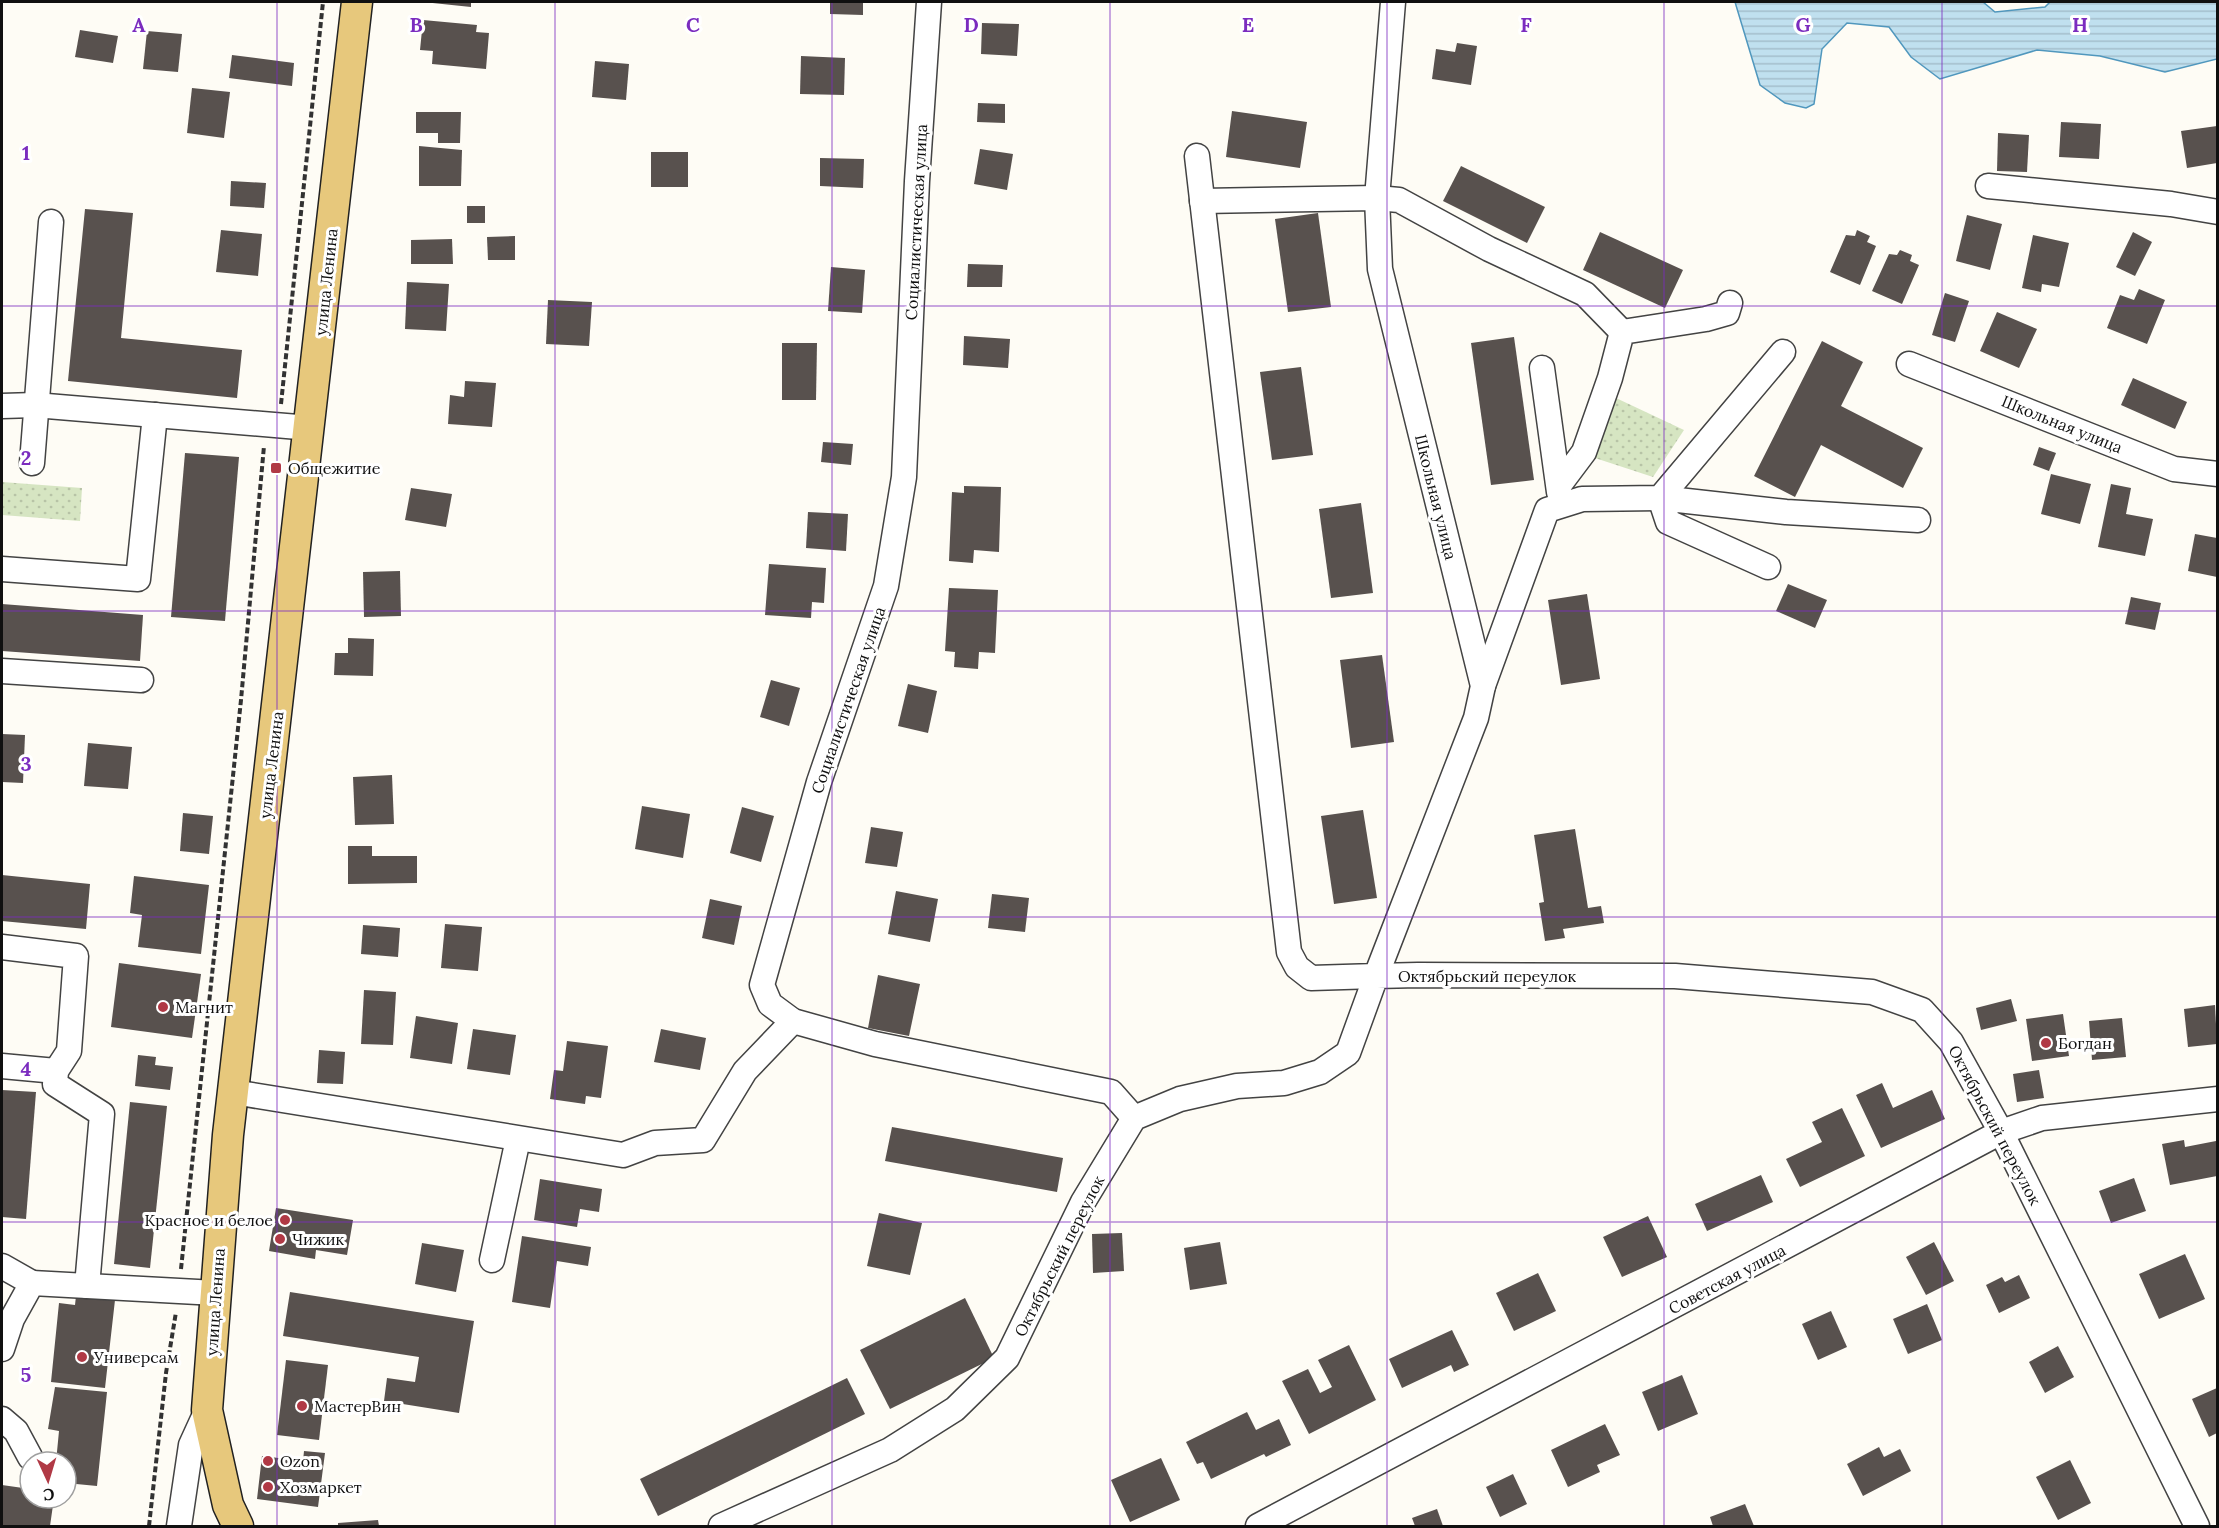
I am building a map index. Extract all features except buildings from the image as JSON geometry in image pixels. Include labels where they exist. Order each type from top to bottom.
[{"type":"main road","name":"улица Ленина","points":[[207,1410],[233,1092],[357,2]]},
{"type":"main road","points":[[207,1410],[228,1505],[238,1527]]},
{"type":"street","name":"Социалистическая улица","points":[[929,2],[917,181],[904,477],[886,586],[819,782],[762,985],[770,1004],[793,1021],[875,1044],[1111,1092],[1134,1118]]},
{"type":"street","name":"Школьная улица","points":[[1376,976],[1476,718],[1483,686],[1380,269],[1377,198],[1393,2]]},
{"type":"street","points":[[1197,156],[1289,952],[1297,967],[1311,978],[1376,976]]},
{"type":"street","points":[[1988,186],[2171,204],[2217,212]]},
{"type":"street","points":[[1202,201],[1377,198],[1399,200],[1489,249],[1585,294],[1622,332]]},
{"type":"street","points":[[32,463],[51,222]]},
{"type":"street","points":[[1622,332],[1706,319],[1726,312],[1730,303]]},
{"type":"street","points":[[1483,686],[1547,510],[1559,495],[1584,452],[1610,378],[1622,332]]},
{"type":"street","points":[[1660,498],[1783,352]]},
{"type":"street","name":"Школьная улица","points":[[1909,364],[2174,469],[2217,474]]},
{"type":"street","points":[[1542,368],[1559,495]]},
{"type":"street","points":[[2,406],[35,405],[310,428]]},
{"type":"street","points":[[2,569],[138,579],[155,415]]},
{"type":"street","points":[[1559,495],[1582,499],[1660,498],[1786,512],[1918,520]]},
{"type":"street","points":[[1660,498],[1668,522],[1768,567]]},
{"type":"street","points":[[2,671],[141,680]]},
{"type":"street","points":[[2,947],[76,956],[69,1051],[56,1071],[55,1084],[102,1114],[87,1286]]},
{"type":"street","name":"Октябрьский переулок","points":[[721,1527],[890,1450],[955,1409],[1007,1358],[1083,1202],[1134,1118],[1180,1100],[1203,1094],[1237,1086],[1284,1083],[1320,1072],[1348,1053],[1376,976],[1675,976],[1872,992],[1922,1010],[1951,1042],[2001,1132],[2197,1527]]},
{"type":"street","points":[[233,1092],[623,1155],[655,1143],[703,1140],[745,1071],[793,1021]]},
{"type":"street","points":[[2,1066],[56,1071]]},
{"type":"street","name":"Советская улица","points":[[1258,1527],[2001,1132],[2042,1118],[2217,1099]]},
{"type":"street","points":[[492,1260],[518,1139]]},
{"type":"street","points":[[2,1266],[32,1283],[216,1293]]},
{"type":"street","points":[[2,1349],[12,1319],[32,1283]]},
{"type":"street","name":"улица Ленина","points":[[179,1527],[191,1445],[207,1410]]},
{"type":"street","points":[[2,1419],[16,1431],[26,1450]]},
{"type":"path","points":[[149,1527],[166,1374],[179,1291],[241,700],[323,2]]},
{"type":"green space","points":[[1616,398],[1684,430],[1653,477],[1595,458]]},
{"type":"green space","points":[[2,482],[82,488],[80,521],[2,515]]},
{"type":"water","points":[[1735,2],[1983,2],[1995,12],[2045,7],[2050,2],[2217,2],[2217,59],[2165,72],[2100,56],[2037,50],[1940,79],[1911,57],[1889,27],[1847,23],[1822,49],[1814,104],[1806,108],[1785,103],[1760,85]]},
{"type":"place","name":"Общежитие","points":[[276,468]]},
{"type":"place","name":"Магнит","points":[[163,1007]]},
{"type":"place","name":"Богдан","points":[[2046,1043]]},
{"type":"place","name":"Красное и белое","points":[[285,1220]]},
{"type":"place","name":"Чижик","points":[[280,1239]]},
{"type":"place","name":"Универсам","points":[[82,1357]]},
{"type":"place","name":"МастерВин","points":[[302,1406]]},
{"type":"place","name":"Ozon","points":[[268,1461]]},
{"type":"place","name":"Хозмаркет","points":[[268,1487]]}]
